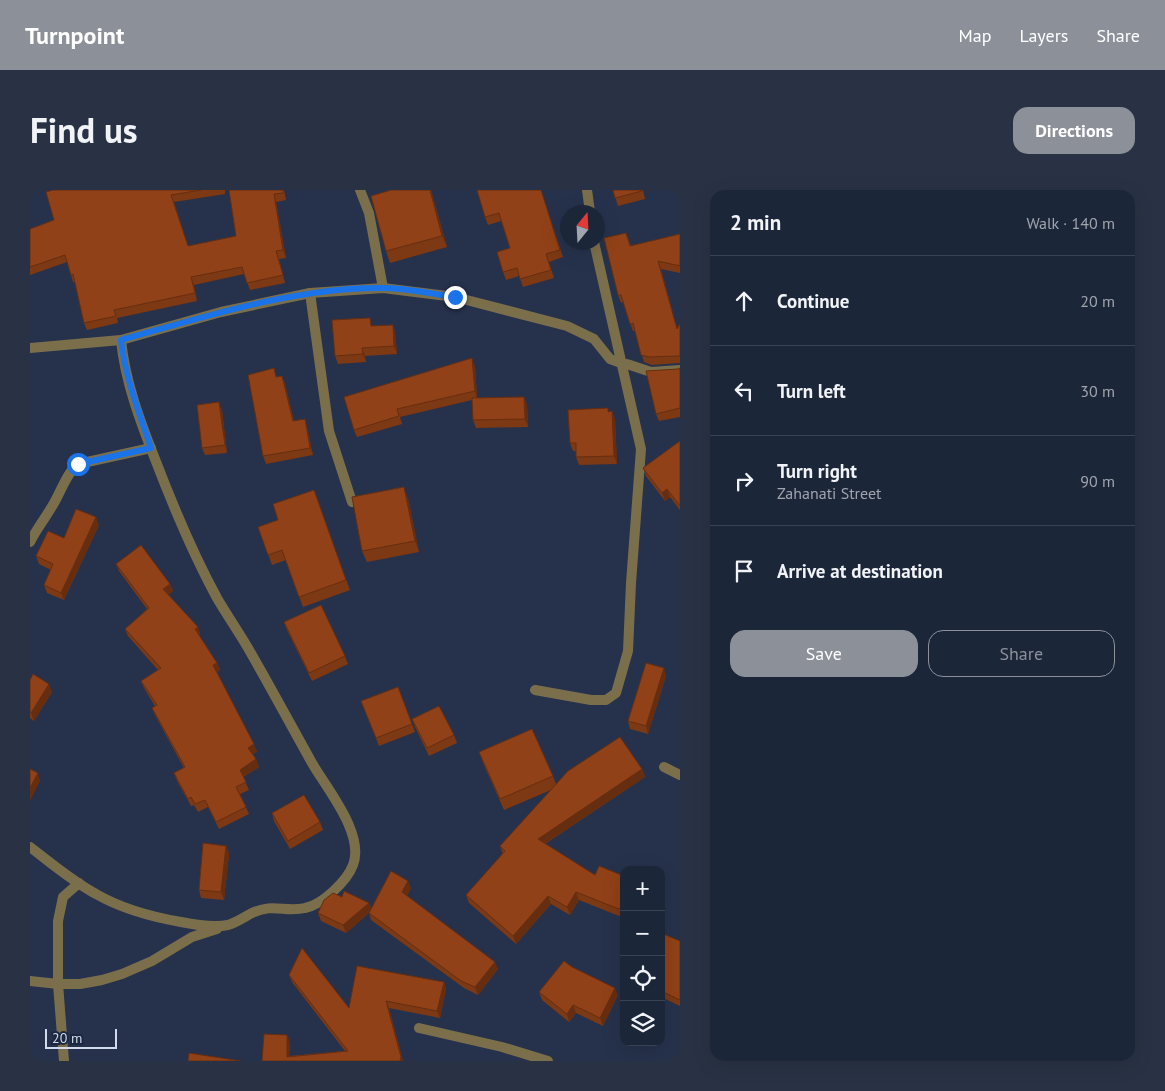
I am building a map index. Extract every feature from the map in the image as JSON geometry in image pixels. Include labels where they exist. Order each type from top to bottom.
[{"type":"street","points":[[360,190],[369,213],[383,288]]},
{"type":"street","points":[[587,190],[589,205]]},
{"type":"street","points":[[535,690],[591,700],[606,700],[616,693],[628,651],[641,449],[596,250]]},
{"type":"street","points":[[30,348],[121,340],[221,312],[310,293],[383,288],[455,297],[567,326],[594,339],[610,359],[651,372],[680,370]]},
{"type":"street","points":[[310,293],[329,431],[352,502]]},
{"type":"street","points":[[30,981],[80,984],[122,974],[152,961],[192,937],[230,925],[257,910],[273,907],[306,908],[323,900],[345,880],[353,866],[356,854],[356,846],[346,818],[316,770],[252,655],[216,596],[174,506],[137,407],[123,356],[121,340]]},
{"type":"street","points":[[30,542],[64,487],[70,470],[78,464],[151,448]]},
{"type":"street","points":[[664,767],[680,775]]},
{"type":"street","points":[[30,847],[97,895],[127,909],[160,918],[209,926],[230,925]]},
{"type":"street","points":[[64,1061],[58,984],[59,909],[63,897],[79,883]]},
{"type":"street","points":[[419,1028],[502,1047],[548,1061]]},
{"type":"building","points":[[53,190],[201,190],[171,195],[188,246],[236,236],[229,190],[283,190],[283,193],[274,194],[283,250],[276,251],[283,275],[247,283],[242,267],[191,277],[195,293],[114,310],[116,316],[84,323],[73,274],[71,275],[65,255],[30,267],[30,229],[54,220],[46,192]]},
{"type":"building","points":[[391,190],[430,190],[442,236],[386,251],[371,196]]},
{"type":"building","points":[[477,190],[541,190],[560,250],[546,254],[551,270],[520,279],[517,268],[503,272],[497,252],[510,248],[499,213],[485,217]]},
{"type":"building","points":[[613,190],[642,190],[642,191],[615,198]]},
{"type":"building","points":[[626,233],[630,246],[680,234],[680,266],[658,261],[677,329],[680,324],[680,356],[649,357],[641,355],[633,323],[630,324],[621,295],[618,295],[605,238]]},
{"type":"building","points":[[370,318],[371,326],[393,325],[394,346],[362,348],[363,354],[335,356],[332,320]]},
{"type":"building","points":[[472,358],[475,391],[397,409],[399,416],[354,430],[344,397]]},
{"type":"building","points":[[274,368],[276,377],[282,376],[293,421],[305,419],[310,448],[263,456],[248,375]]},
{"type":"building","points":[[680,368],[680,408],[656,414],[646,371]]},
{"type":"building","points":[[524,397],[525,419],[473,420],[472,398]]},
{"type":"building","points":[[219,402],[225,445],[202,448],[197,405]]},
{"type":"building","points":[[608,408],[608,412],[612,411],[614,456],[576,457],[576,443],[570,443],[568,410]]},
{"type":"building","points":[[680,441],[680,506],[667,489],[662,493],[643,468]]},
{"type":"building","points":[[404,487],[415,541],[362,551],[352,497]]},
{"type":"building","points":[[314,490],[346,580],[299,597],[282,550],[268,555],[258,527],[278,520],[273,504]]},
{"type":"building","points":[[76,509],[96,517],[61,593],[44,585],[53,564],[36,556],[48,531],[64,538]]},
{"type":"building","points":[[141,545],[170,584],[163,589],[198,627],[195,629],[217,663],[213,665],[254,744],[248,748],[256,759],[240,770],[246,782],[236,787],[246,807],[216,822],[205,800],[195,804],[191,797],[188,799],[174,773],[185,767],[152,708],[157,705],[141,681],[161,668],[125,629],[149,608],[116,564]]},
{"type":"building","points":[[321,605],[345,656],[309,673],[284,622]]},
{"type":"building","points":[[646,663],[664,668],[646,726],[628,721]]},
{"type":"building","points":[[33,674],[49,684],[31,713],[30,680]]},
{"type":"building","points":[[398,687],[412,724],[376,738],[361,701]]},
{"type":"building","points":[[439,706],[454,735],[427,748],[412,719]]},
{"type":"building","points":[[532,729],[553,776],[500,799],[479,752]]},
{"type":"building","points":[[620,737],[642,769],[538,839],[595,875],[599,866],[620,874],[620,909],[576,892],[567,907],[548,896],[513,936],[466,895],[505,851],[500,846],[568,771]]},
{"type":"building","points":[[30,769],[38,773],[30,788]]},
{"type":"building","points":[[304,795],[320,822],[288,841],[272,813]]},
{"type":"building","points":[[203,843],[226,846],[221,892],[199,890]]},
{"type":"building","points":[[391,871],[408,881],[402,892],[495,962],[475,987],[461,981],[369,913]]},
{"type":"building","points":[[344,891],[369,903],[343,925],[318,913],[324,900],[333,893],[342,897]]},
{"type":"building","points":[[665,935],[680,941],[680,1000],[665,993]]},
{"type":"building","points":[[302,948],[349,1008],[357,966],[444,982],[437,1011],[386,1001],[401,1057],[400,1061],[262,1061],[264,1034],[287,1035],[287,1057],[348,1051],[289,975]]},
{"type":"building","points":[[564,961],[572,967],[615,988],[600,1018],[573,1005],[567,1014],[539,992]]},
{"type":"building","points":[[189,1053],[241,1061],[188,1061]]},
{"type":"route","points":[[78,464],[151,448],[137,407],[123,356],[121,340],[221,312],[310,293],[383,288],[455,297]]}]
